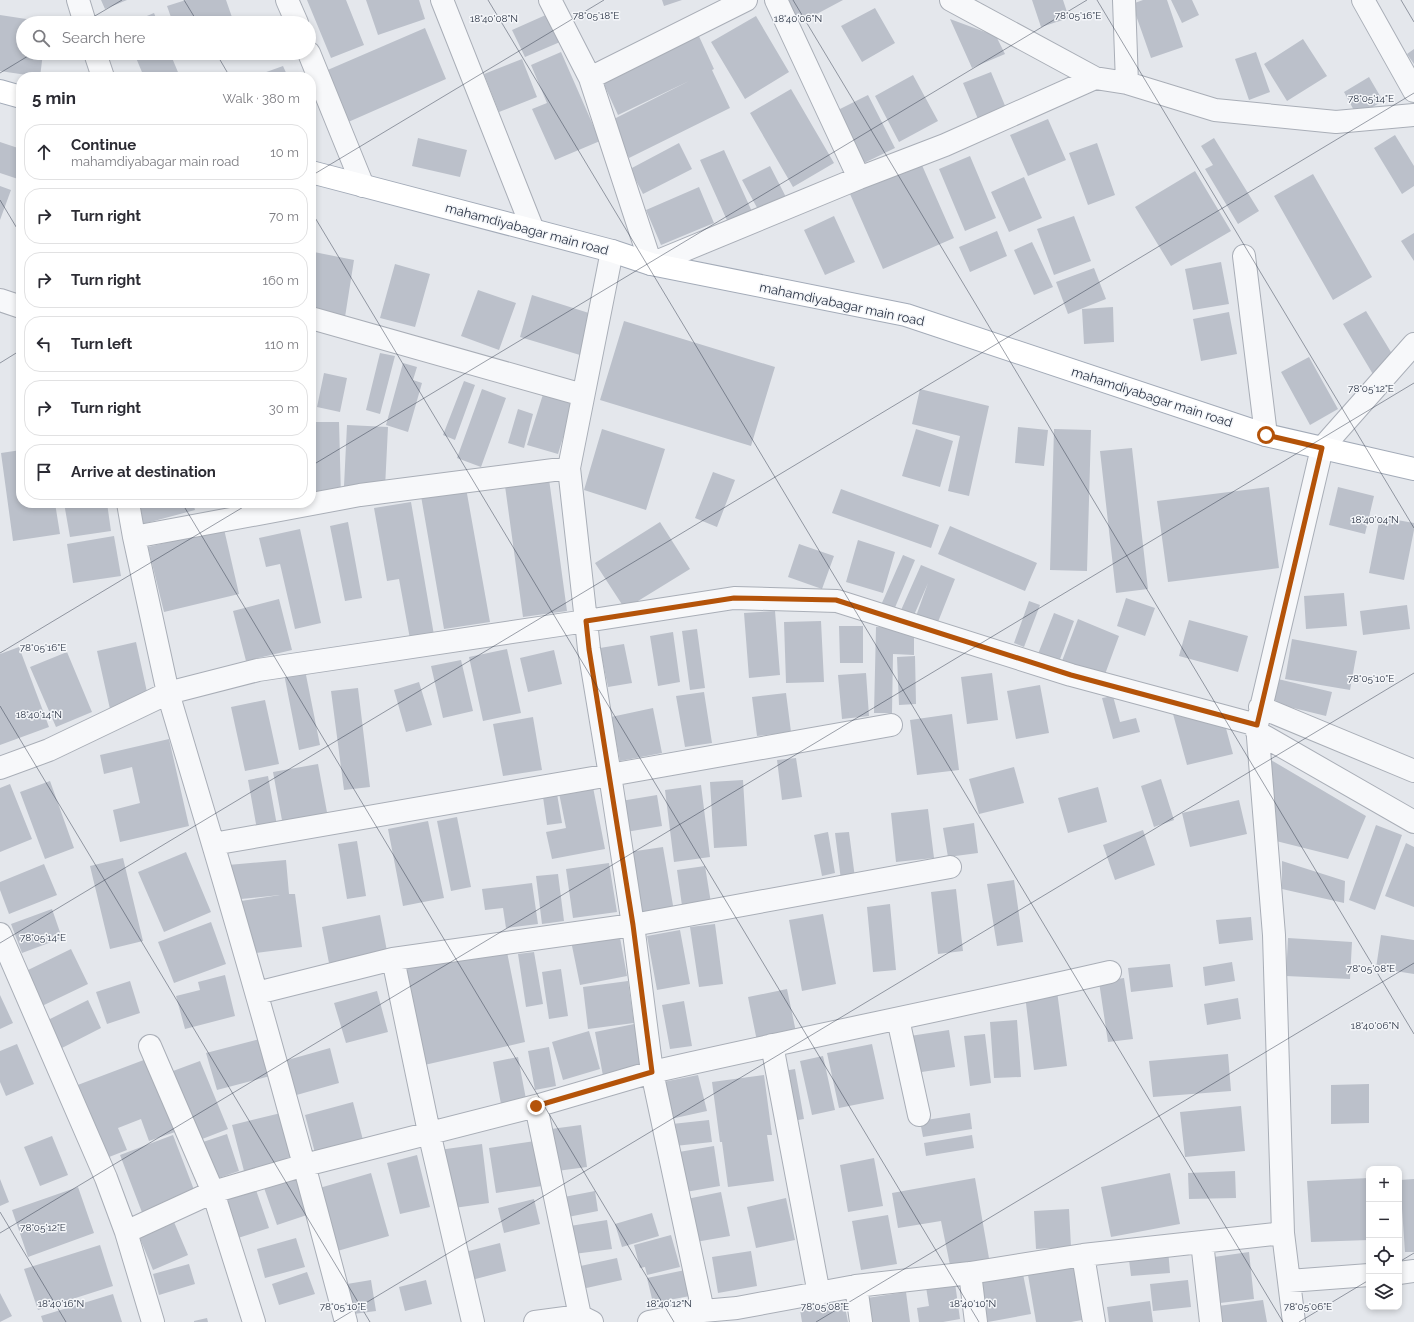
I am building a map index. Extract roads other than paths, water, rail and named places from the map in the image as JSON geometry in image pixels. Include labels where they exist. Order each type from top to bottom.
[{"type":"main road","points":[[0,91],[16,96]]},
{"type":"main road","name":"mahamdiyabagar main road","points":[[316,173],[612,251],[651,264],[906,315],[1266,435],[1414,469]]},
{"type":"street","points":[[78,0],[83,16]]},
{"type":"street","points":[[287,0],[294,16]]},
{"type":"street","points":[[442,0],[533,230]]},
{"type":"street","points":[[550,0],[590,78],[651,264],[860,178],[945,145],[1095,78]]},
{"type":"street","points":[[590,78],[746,0]]},
{"type":"street","points":[[776,0],[860,178]]},
{"type":"street","points":[[951,0],[1095,78],[1127,83],[1216,110],[1336,122],[1414,115]]},
{"type":"street","points":[[1124,0],[1127,83]]},
{"type":"street","points":[[1363,0],[1414,91]]},
{"type":"street","points":[[97,60],[101,72]]},
{"type":"street","points":[[312,60],[363,186]]},
{"type":"street","points":[[612,251],[569,468],[589,649],[633,925],[652,1072],[703,1311]]},
{"type":"street","points":[[1244,256],[1266,435]]},
{"type":"street","points":[[0,300],[16,305]]},
{"type":"street","points":[[316,319],[583,395]]},
{"type":"street","points":[[1294,1322],[1283,1233],[1274,935],[1258,721],[1322,448],[1414,344]]},
{"type":"street","points":[[316,503],[360,495],[569,468]]},
{"type":"street","points":[[129,508],[168,693],[257,993],[305,1165],[346,1322]]},
{"type":"street","points":[[134,537],[290,508]]},
{"type":"street","points":[[0,768],[49,750],[168,693],[258,670],[734,598],[836,600],[1071,675],[1258,721],[1414,772]]},
{"type":"street","points":[[1258,721],[1414,822]]},
{"type":"street","points":[[213,844],[891,726]]},
{"type":"street","points":[[257,993],[393,959],[633,925],[950,868]]},
{"type":"street","points":[[0,934],[106,1178],[126,1232],[153,1322]]},
{"type":"street","points":[[393,959],[429,1132],[473,1322]]},
{"type":"street","points":[[126,1232],[213,1192],[305,1165],[429,1132],[536,1106],[652,1072],[1110,972]]},
{"type":"street","points":[[898,1019],[919,1115]]},
{"type":"street","points":[[772,1045],[819,1294]]},
{"type":"street","points":[[150,1046],[213,1192],[254,1322]]},
{"type":"street","points":[[535,1322],[586,1319],[536,1106]]},
{"type":"street","points":[[649,1322],[703,1311],[738,1315],[856,1286],[970,1273],[1084,1255],[1283,1233]]},
{"type":"street","points":[[1202,1242],[1211,1322]]},
{"type":"street","points":[[1084,1255],[1094,1322]]},
{"type":"street","points":[[1402,1272],[1414,1271]]},
{"type":"street","points":[[970,1273],[976,1322]]},
{"type":"street","points":[[1289,1281],[1366,1275]]},
{"type":"street","points":[[856,1286],[861,1322]]}]
